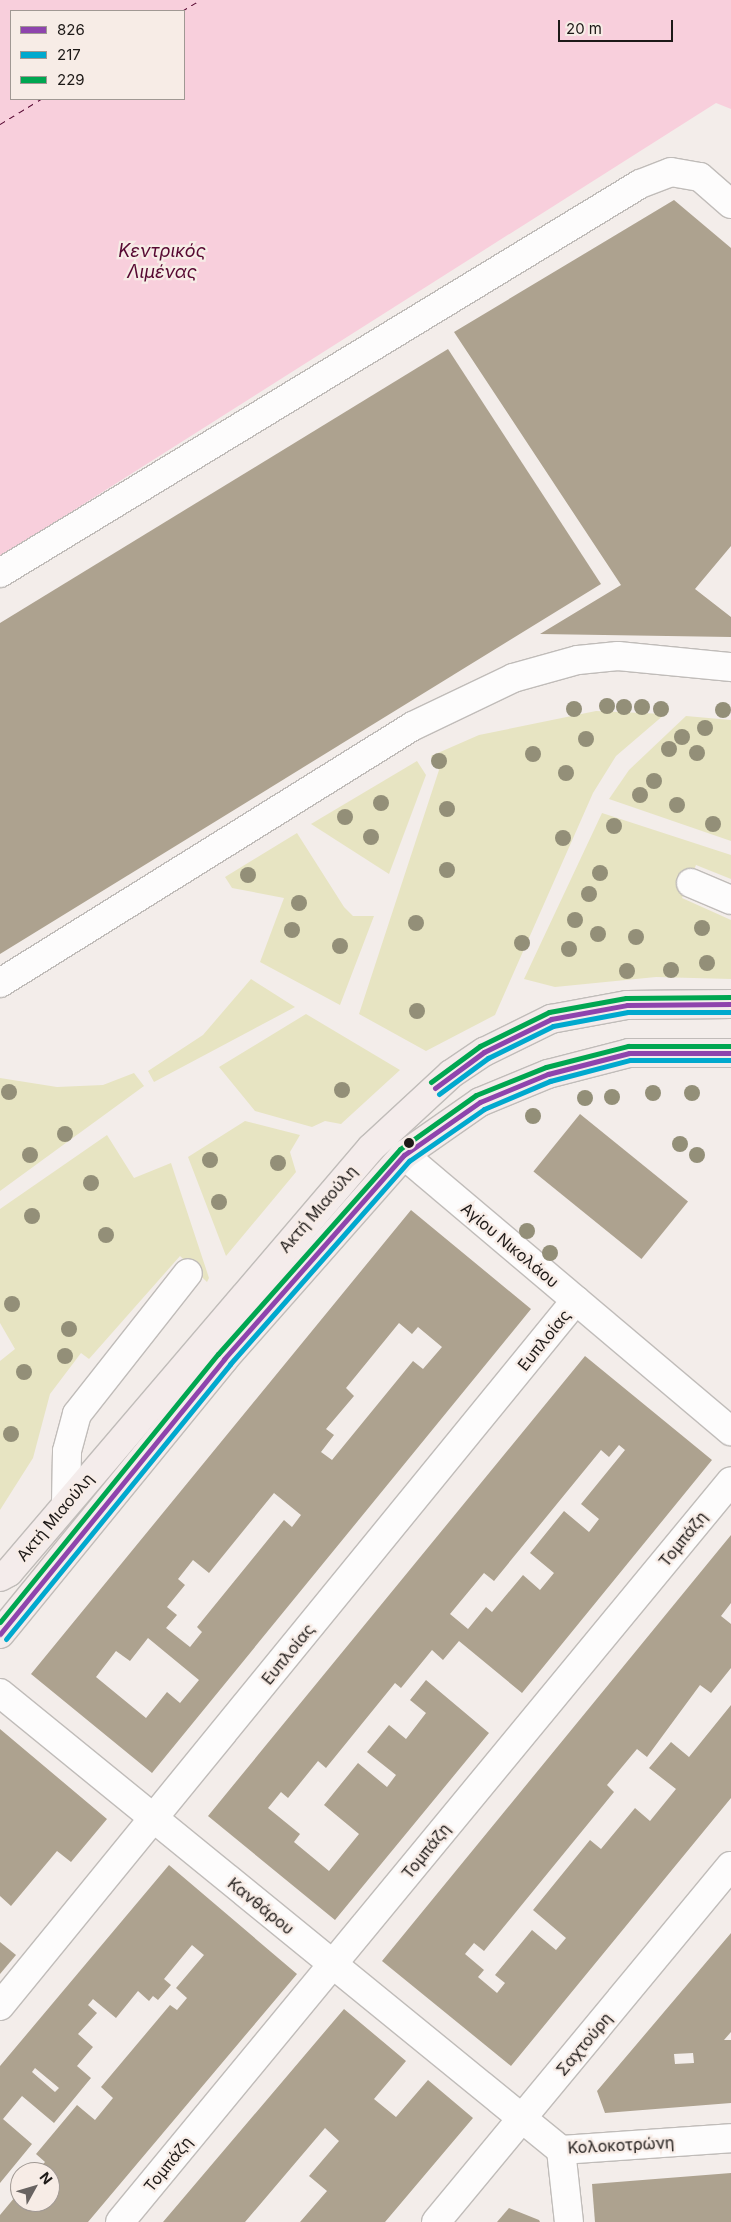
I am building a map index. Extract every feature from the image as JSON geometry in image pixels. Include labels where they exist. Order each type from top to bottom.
[{"type":"main road","name":"Ακτή Μιαούλη","points":[[0,1577],[66,1504],[371,1148],[451,1074],[484,1052],[551,1019],[626,1004],[731,1004]]},
{"type":"main road","name":"Ακτή Μιαούλη","points":[[0,1634],[224,1359],[404,1155],[480,1102],[548,1074],[629,1054],[731,1053]]},
{"type":"street","points":[[0,572],[640,184],[671,172],[700,177],[731,190]]},
{"type":"street","points":[[700,177],[731,204]]},
{"type":"street","points":[[0,983],[413,726],[513,678],[569,662],[618,656],[731,667]]},
{"type":"street","points":[[691,883],[731,900]]},
{"type":"street","name":"Αγίου Νικολάου","points":[[404,1155],[731,1431]]},
{"type":"street","points":[[66,1504],[67,1451],[77,1414],[188,1274]]},
{"type":"street","name":"Ευπλοίας","points":[[0,2006],[576,1300]]},
{"type":"street","name":"Τομπάζη","points":[[120,2222],[731,1480]]},
{"type":"street","name":"Κανθάρου","points":[[0,1693],[522,2118]]},
{"type":"street","name":"Σαχτούρη","points":[[436,2222],[731,1866]]},
{"type":"street","name":"Κολοκοτρώνη","points":[[522,2118],[561,2150],[731,2138]]},
{"type":"street","points":[[561,2150],[569,2222]]},
{"type":"shaded area","points":[[596,711],[665,714],[616,756],[593,793],[495,1015],[426,1051],[359,1014],[439,770],[431,756],[479,735]]},
{"type":"shaded area","points":[[686,716],[731,720],[731,841],[609,799],[629,770]]},
{"type":"shaded area","points":[[417,761],[426,775],[389,874],[311,824]]},
{"type":"shaded area","points":[[602,813],[731,855],[731,879],[696,865],[682,898],[731,920],[731,979],[656,977],[555,987],[524,979]]},
{"type":"shaded area","points":[[297,833],[344,907],[353,916],[374,916],[340,1005],[260,962],[284,898],[232,888],[225,877]]},
{"type":"shaded area","points":[[251,979],[295,1007],[154,1082],[148,1071],[203,1035]]},
{"type":"shaded area","points":[[306,1014],[400,1070],[341,1124],[325,1121],[312,1127],[255,1111],[219,1067]]},
{"type":"shaded area","points":[[134,1073],[144,1086],[0,1191],[0,1078],[57,1087],[103,1085]]},
{"type":"shaded area","points":[[245,1121],[300,1135],[290,1152],[296,1172],[226,1256],[188,1157]]},
{"type":"shaded area","points":[[107,1135],[134,1178],[171,1163],[209,1278],[207,1282],[180,1256],[89,1359],[81,1353],[50,1394],[33,1458],[0,1510],[0,1361],[15,1349],[0,1323],[0,1209]]},
{"type":"water","name":"Κεντρικός Λιμένας","points":[[0,0],[731,0],[731,109],[716,103],[0,557]]},
{"type":"building","points":[[674,200],[731,248],[731,546],[695,589],[731,617],[731,637],[540,634],[621,585],[454,332]]},
{"type":"building","points":[[448,349],[601,584],[0,954],[0,623]]},
{"type":"building","points":[[580,1114],[688,1201],[641,1259],[533,1172]]},
{"type":"building","points":[[411,1210],[531,1309],[152,1773],[31,1674]],"holes":[[[399,1323],[412,1334],[418,1327],[442,1347],[423,1369],[413,1361],[332,1460],[321,1452],[334,1435],[326,1429],[354,1396],[346,1388]],[[274,1493],[301,1515],[292,1527],[284,1520],[197,1627],[202,1632],[190,1647],[166,1628],[177,1615],[167,1607],[185,1585],[178,1579],[193,1560],[209,1573]],[[148,1638],[199,1680],[180,1703],[167,1692],[146,1718],[96,1677],[116,1651],[130,1661]]]},
{"type":"building","points":[[585,1356],[712,1460],[522,1693],[459,1641],[443,1660],[432,1650],[401,1688],[395,1683],[326,1768],[318,1761],[288,1798],[281,1792],[268,1808],[300,1834],[294,1842],[329,1871],[359,1834],[324,1805],[358,1763],[387,1787],[396,1775],[367,1752],[389,1725],[406,1739],[426,1713],[410,1700],[426,1680],[489,1733],[335,1920],[208,1816]],"holes":[[[619,1445],[625,1450],[581,1504],[599,1519],[589,1532],[564,1511],[530,1553],[554,1573],[540,1590],[523,1575],[492,1612],[486,1607],[468,1629],[450,1614],[484,1573],[494,1581],[601,1450],[609,1457]]]},
{"type":"building","points":[[731,1535],[731,1603],[721,1616],[731,1624],[731,1668],[711,1693],[700,1685],[647,1757],[637,1749],[607,1785],[614,1792],[484,1951],[474,1943],[465,1954],[484,1970],[478,1977],[497,1993],[505,1983],[495,1975],[532,1930],[556,1950],[566,1938],[533,1910],[590,1840],[601,1849],[635,1808],[650,1821],[676,1789],[649,1768],[671,1742],[689,1757],[731,1705],[731,1798],[511,2066],[382,1961]]},
{"type":"building","points":[[0,1729],[107,1819],[71,1862],[57,1851],[11,1906],[0,1896]]},
{"type":"building","points":[[169,1865],[297,1974],[88,2222],[0,2222],[0,2215],[10,2203],[10,2212],[60,2212],[60,2162],[45,2162],[36,2154],[77,2105],[95,2120],[113,2098],[101,2087],[170,2005],[177,2010],[187,1998],[176,1988],[204,1955],[192,1945],[164,1979],[171,1985],[158,2000],[153,1996],[149,2001],[138,1991],[116,2018],[93,1999],[88,2005],[97,2013],[78,2034],[93,2047],[77,2066],[91,2078],[54,2123],[22,2096],[3,2119],[32,2144],[17,2162],[10,2162],[10,2171],[0,2183],[0,2066]],"holes":[[[35,2068],[59,2088],[55,2092],[32,2072]]]},
{"type":"building","points":[[731,1933],[731,2032],[724,2040],[731,2040],[731,2103],[605,2113],[597,2091]],"holes":[[[693,2053],[694,2063],[675,2064],[674,2054]]]},
{"type":"building","points":[[0,1942],[16,1955],[0,1974]]},
{"type":"building","points":[[344,2009],[406,2061],[374,2099],[396,2117],[428,2080],[473,2118],[385,2222],[300,2222],[327,2191],[309,2176],[339,2141],[325,2128],[245,2222],[163,2222]]},
{"type":"building","points":[[731,2173],[731,2222],[595,2222],[592,2184]]},
{"type":"building","points":[[509,2208],[539,2220],[540,2222],[497,2222]]},
{"type":"ferry route","points":[[184,10],[200,0]]},
{"type":"ferry route","points":[[0,124],[39,100]]},
{"type":"transit line","name":"229","points":[[431,1082],[480,1046],[549,1012],[626,998],[731,997]]},
{"type":"transit line","name":"826","points":[[435,1088],[484,1052],[551,1019],[627,1005],[731,1004]]},
{"type":"transit line","name":"217","points":[[439,1094],[488,1058],[553,1026],[628,1012],[731,1012]]},
{"type":"transit line","name":"229","points":[[0,1622],[218,1354],[400,1149],[476,1095],[546,1067],[628,1046],[731,1046]]},
{"type":"transit line","name":"826","points":[[0,1634],[224,1359],[404,1155],[480,1102],[548,1074],[629,1053],[731,1053]]},
{"type":"transit line","name":"217","points":[[6,1639],[230,1364],[409,1161],[484,1109],[550,1081],[630,1060],[731,1060]]}]
